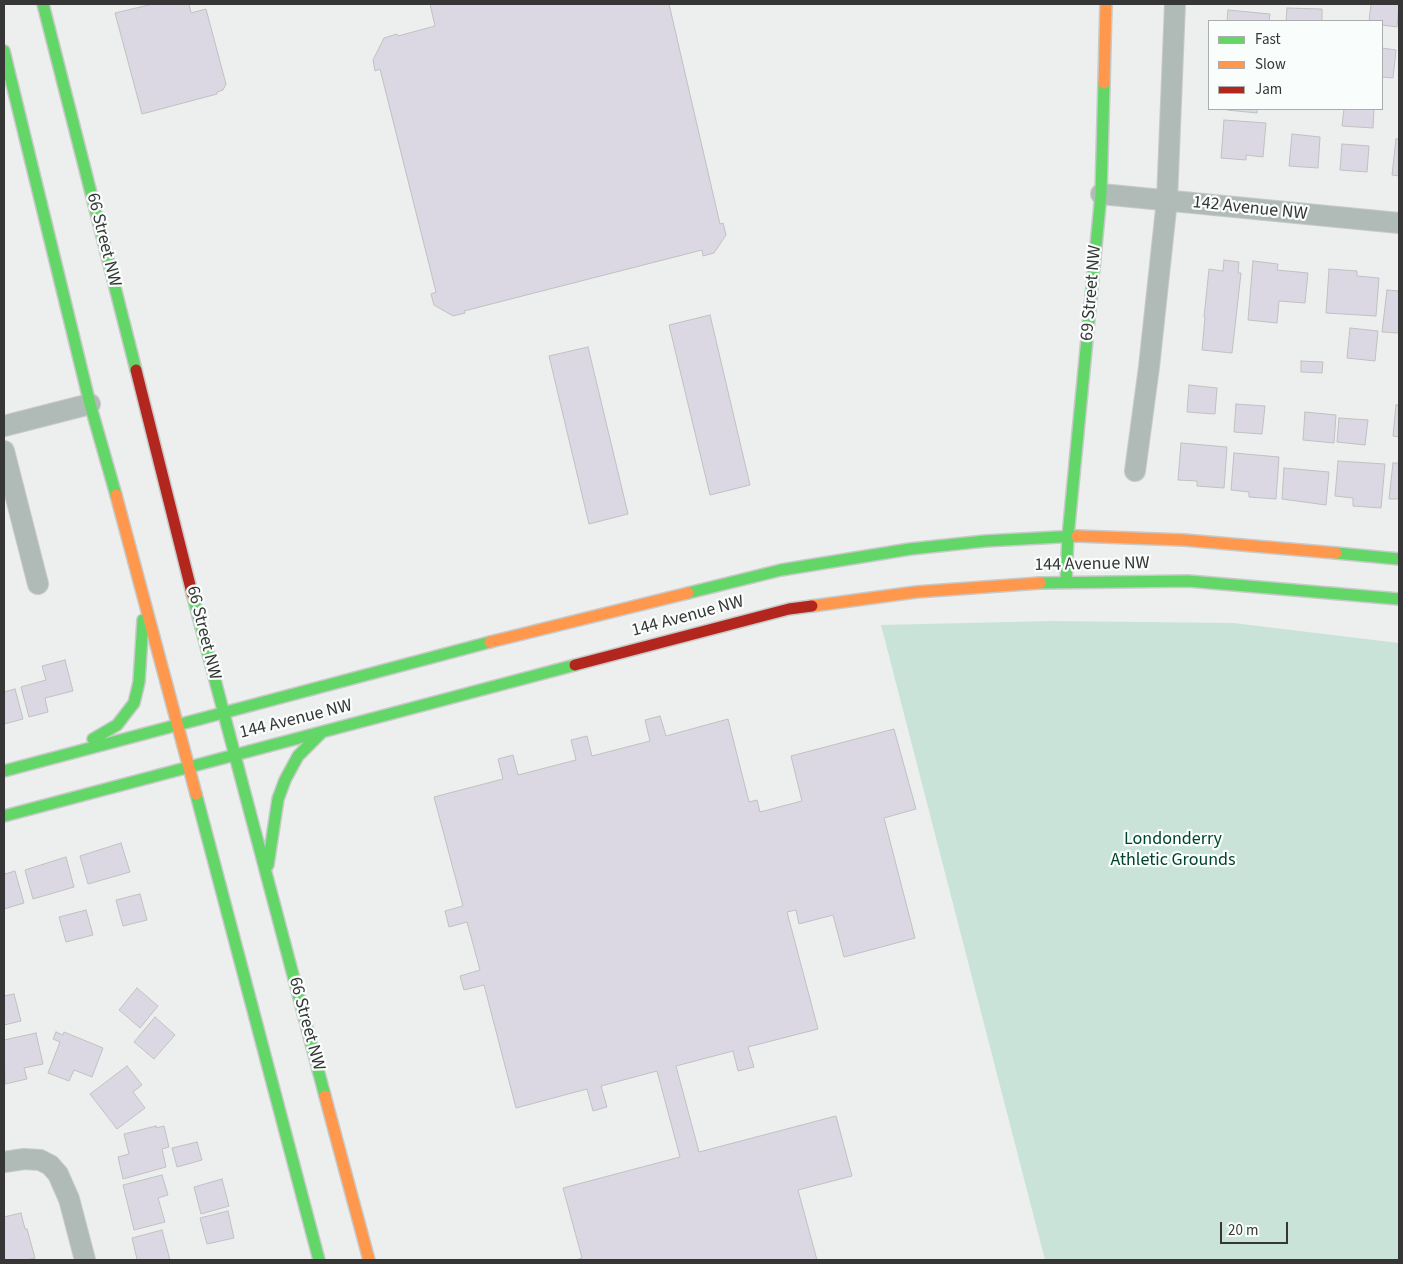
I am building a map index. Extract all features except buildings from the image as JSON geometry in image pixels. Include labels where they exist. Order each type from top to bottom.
[{"type":"street","name":"66 Street NW","points":[[43,4],[223,712],[369,1260]]},
{"type":"street","name":"69 Street NW","points":[[1066,582],[1068,536],[1101,194],[1106,4]]},
{"type":"street","points":[[1135,471],[1150,367],[1167,200],[1176,4]]},
{"type":"street","points":[[4,51],[90,404],[144,596],[319,1260]]},
{"type":"street","name":"142 Avenue NW","points":[[1101,194],[1399,223]]},
{"type":"street","points":[[4,426],[90,404]]},
{"type":"street","points":[[4,451],[38,584]]},
{"type":"street","name":"144 Avenue NW","points":[[4,771],[492,641],[781,570],[910,549],[985,541],[1068,536],[1184,540],[1399,559]]},
{"type":"street","name":"144 Avenue NW","points":[[4,816],[789,609],[916,592],[998,585],[1066,582],[1188,581],[1399,599]]},
{"type":"street","points":[[67,754],[117,724],[134,703],[139,682],[144,596]]},
{"type":"street","points":[[267,877],[275,816],[285,780],[298,756],[322,732]]},
{"type":"street","points":[[4,1162],[24,1158],[40,1160],[50,1165],[58,1174],[69,1199],[85,1260]]},
{"type":"green space","name":"Londonderry Athletic Grounds","points":[[1052,621],[1233,623],[1399,643],[1399,1260],[1045,1260],[881,625]]},
{"type":"traffic: fast","points":[[43,4],[136,370]]},
{"type":"traffic: fast","points":[[4,51],[90,404],[116,495]]},
{"type":"traffic: fast","points":[[1066,582],[1068,536],[1101,194],[1104,83]]},
{"type":"traffic: fast","points":[[688,593],[781,570],[910,549],[985,541],[1077,536]]},
{"type":"traffic: fast","points":[[1336,553],[1399,559]]},
{"type":"traffic: fast","points":[[1040,583],[1188,581],[1399,599]]},
{"type":"traffic: fast","points":[[192,593],[325,1096]]},
{"type":"traffic: fast","points":[[93,739],[117,725],[134,703],[139,682],[143,620]]},
{"type":"traffic: fast","points":[[4,771],[490,642]]},
{"type":"traffic: fast","points":[[4,816],[575,665]]},
{"type":"traffic: fast","points":[[268,865],[278,799],[285,780],[298,756],[322,732]]},
{"type":"traffic: fast","points":[[196,794],[319,1260]]},
{"type":"traffic: slow","points":[[1104,83],[1106,4]]},
{"type":"traffic: slow","points":[[116,495],[196,794]]},
{"type":"traffic: slow","points":[[1077,536],[1184,540],[1336,553]]},
{"type":"traffic: slow","points":[[812,606],[916,592],[1040,583]]},
{"type":"traffic: slow","points":[[490,642],[688,593]]},
{"type":"traffic: slow","points":[[325,1096],[369,1260]]},
{"type":"traffic: jam","points":[[136,370],[192,593]]},
{"type":"traffic: jam","points":[[575,665],[789,609],[812,606]]}]
